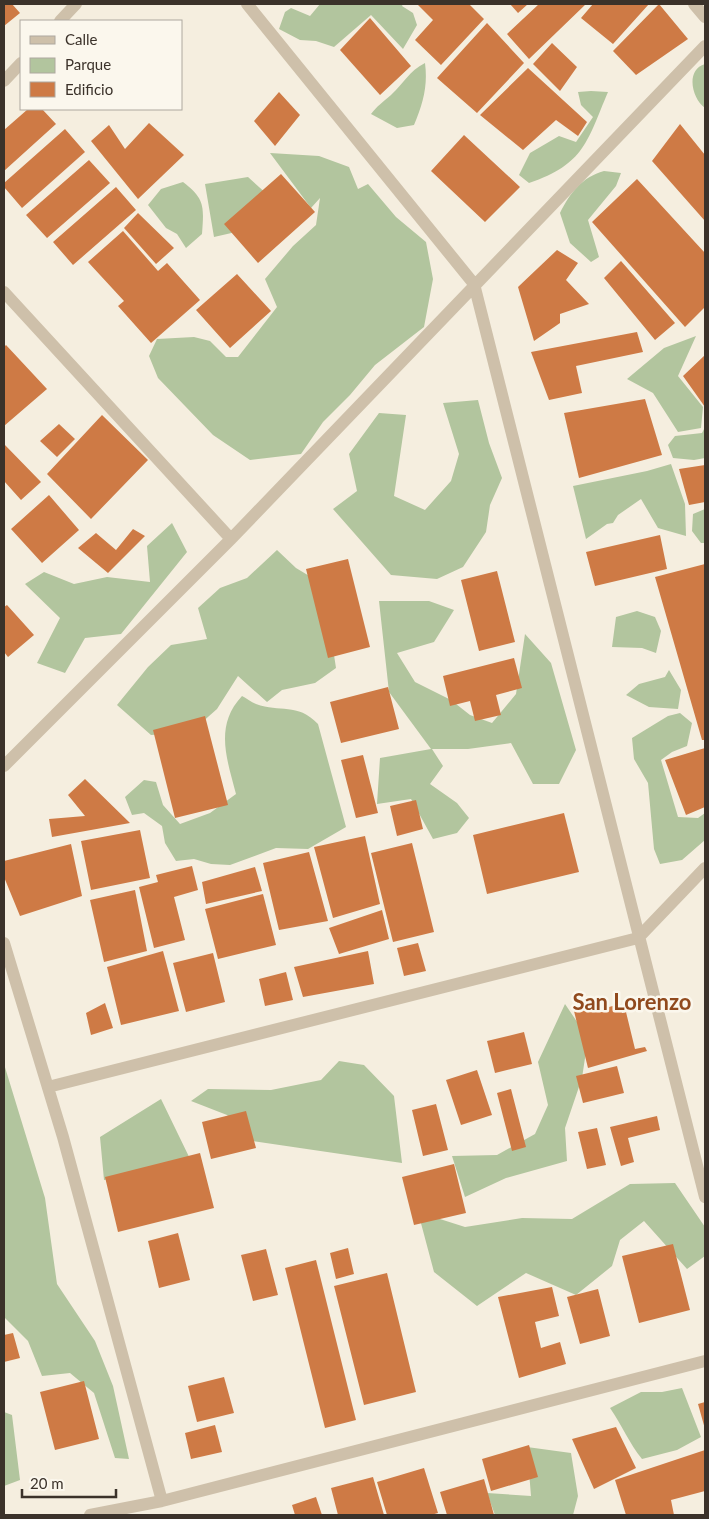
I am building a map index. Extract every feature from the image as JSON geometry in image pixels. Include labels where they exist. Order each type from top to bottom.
[{"type":"street","points":[[61,20],[76,4]]},
{"type":"street","points":[[247,4],[474,284],[705,1198]]},
{"type":"street","points":[[694,4],[705,17]]},
{"type":"street","points":[[4,766],[231,539],[474,284],[705,46]]},
{"type":"street","points":[[4,82],[20,64]]},
{"type":"street","points":[[4,292],[231,539]]},
{"type":"street","points":[[48,1087],[638,938],[705,868]]},
{"type":"street","points":[[4,943],[48,1087],[162,1501]]},
{"type":"street","points":[[90,1515],[162,1501],[705,1362]]},
{"type":"green space","points":[[320,4],[403,4],[402,6],[413,13],[417,25],[403,49],[371,15],[334,47],[316,41],[300,40],[279,29],[285,12],[291,8],[310,16]]},
{"type":"green space","points":[[425,63],[424,95],[414,125],[397,128],[371,114],[410,74]]},
{"type":"green space","points":[[705,64],[705,108],[700,104],[694,92],[693,78],[699,67]]},
{"type":"green space","points":[[578,92],[608,92],[582,149],[562,168],[529,183],[519,175],[530,153],[559,136],[576,142],[593,117],[581,105]]},
{"type":"green space","points":[[270,153],[319,156],[349,167],[358,189],[368,184],[396,217],[426,242],[433,279],[424,327],[375,365],[350,395],[323,422],[301,454],[250,460],[213,435],[158,378],[149,356],[157,339],[194,337],[210,341],[226,357],[238,357],[277,307],[265,279],[293,246],[316,225],[320,198],[311,208]]},
{"type":"green space","points":[[604,171],[621,173],[616,186],[588,220],[599,257],[591,262],[570,243],[560,213],[568,199],[583,182],[589,177]]},
{"type":"green space","points":[[248,177],[279,205],[249,229],[214,237],[205,184]]},
{"type":"green space","points":[[183,182],[196,193],[203,210],[202,234],[186,248],[177,234],[166,228],[148,205],[161,189]]},
{"type":"green space","points":[[696,336],[678,376],[703,407],[701,428],[678,432],[653,393],[627,379],[664,348]]},
{"type":"green space","points":[[478,400],[489,443],[502,478],[490,505],[486,532],[463,567],[437,579],[391,575],[333,509],[357,491],[349,454],[379,413],[406,415],[394,496],[425,510],[451,481],[459,454],[443,403]]},
{"type":"green space","points":[[705,427],[705,458],[694,460],[673,458],[668,445],[675,436],[702,433]]},
{"type":"green space","points":[[671,464],[685,504],[686,536],[658,528],[641,499],[618,515],[613,523],[607,524],[586,539],[573,486],[647,471]]},
{"type":"green space","points":[[705,509],[705,543],[701,543],[692,531],[693,514]]},
{"type":"green space","points":[[172,523],[187,552],[121,634],[85,638],[65,673],[37,663],[60,618],[25,584],[44,572],[74,584],[107,577],[150,582],[147,546]]},
{"type":"green space","points":[[277,550],[296,568],[316,580],[332,642],[336,668],[315,683],[282,690],[267,702],[238,676],[217,709],[191,732],[151,735],[117,705],[148,667],[171,645],[207,639],[198,608],[220,588],[247,578]]},
{"type":"green space","points":[[379,601],[429,601],[454,610],[434,642],[397,653],[415,682],[451,700],[470,715],[492,723],[516,694],[525,634],[551,663],[576,750],[559,784],[533,784],[511,743],[468,749],[432,749],[443,766],[430,784],[457,803],[469,818],[457,833],[433,839],[411,799],[377,804],[380,758],[431,749],[389,692]]},
{"type":"green space","points":[[637,611],[655,617],[661,631],[656,653],[642,648],[612,647],[616,617]]},
{"type":"green space","points":[[669,670],[681,690],[678,709],[649,707],[626,695],[639,684],[665,677]]},
{"type":"green space","points":[[242,696],[265,707],[295,710],[310,717],[318,724],[346,827],[308,849],[276,848],[230,865],[211,864],[194,859],[176,861],[165,843],[162,826],[144,813],[132,815],[125,797],[144,780],[156,782],[163,805],[180,824],[210,813],[236,794],[229,768],[225,731],[233,707]]},
{"type":"green space","points":[[680,713],[692,723],[687,746],[672,752],[661,760],[678,817],[698,818],[705,813],[705,840],[682,860],[660,864],[654,849],[648,783],[634,759],[632,738],[668,716]]},
{"type":"green space","points":[[565,1004],[588,1038],[582,1078],[565,1128],[567,1161],[506,1178],[465,1197],[452,1156],[497,1155],[535,1134],[548,1105],[538,1062]]},
{"type":"green space","points":[[339,1061],[364,1065],[394,1096],[402,1163],[252,1141],[227,1115],[191,1101],[208,1089],[271,1090],[321,1080]]},
{"type":"green space","points":[[4,1064],[45,1198],[57,1284],[95,1341],[113,1386],[129,1459],[115,1458],[94,1393],[70,1373],[42,1376],[28,1341],[4,1317]]},
{"type":"green space","points":[[161,1099],[193,1165],[104,1180],[100,1137]]},
{"type":"green space","points":[[675,1183],[705,1227],[705,1256],[687,1269],[644,1221],[620,1240],[612,1266],[576,1295],[526,1273],[477,1306],[434,1272],[418,1212],[465,1227],[522,1218],[572,1219],[630,1184]]},
{"type":"green space","points":[[682,1388],[701,1437],[677,1450],[642,1459],[610,1408],[641,1392],[662,1392]]},
{"type":"green space","points":[[4,1412],[12,1415],[20,1480],[4,1486]]},
{"type":"green space","points":[[527,1447],[571,1453],[578,1496],[573,1515],[495,1515],[487,1493],[531,1496]]},
{"type":"building","points":[[4,4],[12,4],[20,13],[4,26]]},
{"type":"building","points":[[417,4],[469,4],[484,19],[441,65],[415,40],[433,20]]},
{"type":"building","points":[[510,4],[528,4],[518,13]]},
{"type":"building","points":[[539,4],[586,4],[529,59],[507,34]]},
{"type":"building","points":[[593,4],[649,4],[613,44],[581,18]]},
{"type":"building","points":[[659,4],[688,39],[636,75],[613,51]]},
{"type":"building","points":[[370,18],[411,66],[380,95],[340,50]]},
{"type":"building","points":[[487,23],[524,63],[477,113],[437,78]]},
{"type":"building","points":[[552,43],[577,67],[560,91],[533,64]]},
{"type":"building","points":[[528,68],[587,122],[578,136],[556,120],[523,150],[480,115]]},
{"type":"building","points":[[279,92],[300,115],[275,146],[254,121]]},
{"type":"building","points":[[27,110],[43,110],[56,124],[4,171],[4,130]]},
{"type":"building","points":[[149,123],[184,155],[138,199],[91,141],[109,125],[125,149]]},
{"type":"building","points":[[680,124],[705,155],[705,221],[652,161]]},
{"type":"building","points":[[65,129],[85,152],[22,208],[4,187],[4,183]]},
{"type":"building","points":[[464,135],[520,187],[485,222],[431,171]]},
{"type":"building","points":[[89,160],[110,183],[47,238],[26,215]]},
{"type":"building","points":[[281,174],[315,212],[258,263],[224,224]]},
{"type":"building","points":[[637,179],[705,253],[705,307],[685,327],[592,222]]},
{"type":"building","points":[[116,187],[136,210],[73,265],[53,242]]},
{"type":"building","points":[[138,213],[174,248],[156,264],[124,228]]},
{"type":"building","points":[[123,231],[158,271],[167,263],[200,300],[151,343],[118,306],[124,301],[88,262]]},
{"type":"building","points":[[557,250],[578,263],[566,280],[589,304],[560,314],[560,323],[534,341],[518,287]]},
{"type":"building","points":[[621,261],[675,323],[655,340],[604,278]]},
{"type":"building","points":[[237,274],[271,311],[230,348],[196,310]]},
{"type":"building","points":[[637,332],[643,352],[576,366],[582,393],[549,400],[531,352]]},
{"type":"building","points":[[6,345],[47,389],[4,426],[4,347]]},
{"type":"building","points":[[705,355],[705,407],[683,376]]},
{"type":"building","points":[[645,399],[662,455],[579,478],[564,413]]},
{"type":"building","points":[[102,415],[148,460],[91,519],[47,474]]},
{"type":"building","points":[[59,424],[75,439],[57,457],[40,441]]},
{"type":"building","points":[[4,444],[41,482],[21,500],[4,481]]},
{"type":"building","points":[[705,465],[705,502],[689,505],[679,469]]},
{"type":"building","points":[[49,495],[79,530],[42,563],[11,529]]},
{"type":"building","points":[[133,529],[145,536],[108,573],[78,548],[96,533],[116,550]]},
{"type":"building","points":[[660,535],[667,569],[595,586],[586,552]]},
{"type":"building","points":[[348,559],[370,647],[328,658],[306,569]]},
{"type":"building","points":[[705,564],[705,740],[702,740],[655,577]]},
{"type":"building","points":[[497,571],[515,642],[479,651],[461,580]]},
{"type":"building","points":[[7,605],[34,635],[8,657],[4,652],[4,607]]},
{"type":"building","points":[[514,658],[522,688],[496,695],[501,715],[475,721],[470,701],[450,706],[443,676]]},
{"type":"building","points":[[388,687],[399,729],[341,743],[330,702]]},
{"type":"building","points":[[205,716],[228,805],[175,818],[153,730]]},
{"type":"building","points":[[705,748],[705,807],[686,815],[665,760]]},
{"type":"building","points":[[363,755],[378,813],[356,818],[341,760]]},
{"type":"building","points":[[85,779],[130,823],[52,837],[49,819],[85,816],[68,795]]},
{"type":"building","points":[[416,800],[423,829],[397,836],[390,806]]},
{"type":"building","points":[[564,813],[579,872],[487,894],[473,835]]},
{"type":"building","points":[[140,830],[150,878],[91,890],[81,841]]},
{"type":"building","points":[[365,836],[380,904],[333,918],[314,847]]},
{"type":"building","points":[[412,843],[434,932],[393,942],[371,853]]},
{"type":"building","points":[[71,844],[82,896],[20,916],[4,877],[4,861]]},
{"type":"building","points":[[309,852],[328,921],[279,930],[263,863]]},
{"type":"building","points":[[192,866],[198,890],[174,897],[185,940],[154,948],[139,887],[158,882],[156,875]]},
{"type":"building","points":[[255,867],[262,891],[206,904],[202,882]]},
{"type":"building","points":[[135,890],[147,951],[104,962],[90,900]]},
{"type":"building","points":[[263,894],[276,945],[218,959],[205,909]]},
{"type":"building","points":[[382,910],[389,939],[339,954],[329,928]]},
{"type":"building","points":[[418,943],[426,971],[404,976],[397,948]]},
{"type":"building","points":[[163,951],[179,1011],[121,1025],[107,967]]},
{"type":"building","points":[[368,951],[374,984],[303,997],[294,967]]},
{"type":"building","points":[[213,953],[225,1002],[186,1012],[173,963]]},
{"type":"building","points":[[286,972],[293,1000],[265,1006],[259,979]]},
{"type":"building","points":[[608,1002],[609,1007],[620,1004],[622,1013],[626,1012],[635,1049],[645,1047],[647,1051],[588,1068],[574,1011]]},
{"type":"building","points":[[105,1003],[113,1028],[91,1035],[86,1013]]},
{"type":"building","points":[[524,1032],[532,1064],[495,1073],[487,1041]]},
{"type":"building","points":[[617,1066],[624,1093],[583,1103],[576,1076]]},
{"type":"building","points":[[477,1070],[492,1115],[461,1125],[446,1080]]},
{"type":"building","points":[[511,1089],[526,1147],[512,1151],[497,1093]]},
{"type":"building","points":[[436,1104],[448,1150],[423,1156],[412,1110]]},
{"type":"building","points":[[246,1111],[256,1148],[211,1159],[202,1122]]},
{"type":"building","points":[[657,1116],[660,1130],[628,1138],[634,1162],[621,1166],[610,1127]]},
{"type":"building","points":[[597,1128],[606,1165],[587,1169],[578,1132]]},
{"type":"building","points":[[200,1153],[214,1208],[118,1232],[105,1177]]},
{"type":"building","points":[[454,1164],[466,1213],[414,1225],[402,1177]]},
{"type":"building","points":[[178,1233],[190,1280],[159,1288],[148,1241]]},
{"type":"building","points":[[673,1244],[690,1310],[639,1323],[622,1256]]},
{"type":"building","points":[[348,1248],[354,1274],[336,1279],[330,1253]]},
{"type":"building","points":[[266,1249],[278,1295],[253,1301],[241,1255]]},
{"type":"building","points":[[316,1260],[356,1420],[325,1428],[285,1268]]},
{"type":"building","points":[[387,1273],[416,1392],[364,1405],[334,1286]]},
{"type":"building","points":[[552,1287],[559,1316],[535,1322],[541,1348],[560,1342],[566,1364],[519,1378],[498,1297]]},
{"type":"building","points":[[598,1289],[610,1336],[580,1344],[567,1297]]},
{"type":"building","points":[[13,1333],[20,1358],[4,1362],[4,1335]]},
{"type":"building","points":[[224,1377],[234,1413],[197,1422],[188,1386]]},
{"type":"building","points":[[84,1381],[99,1439],[55,1450],[40,1392]]},
{"type":"building","points":[[705,1402],[705,1429],[698,1404]]},
{"type":"building","points":[[215,1425],[222,1452],[191,1459],[185,1433]]},
{"type":"building","points":[[616,1427],[636,1468],[594,1489],[572,1439]]},
{"type":"building","points":[[529,1445],[538,1477],[491,1491],[482,1459]]},
{"type":"building","points":[[705,1450],[705,1491],[671,1500],[674,1515],[626,1515],[615,1480]]},
{"type":"building","points":[[424,1468],[438,1513],[431,1515],[387,1515],[377,1482]]},
{"type":"building","points":[[373,1477],[384,1515],[338,1515],[331,1488]]},
{"type":"building","points":[[484,1479],[494,1515],[447,1515],[440,1492]]},
{"type":"building","points":[[316,1497],[322,1515],[295,1515],[292,1505]]},
{"type":"district","name":"San Lorenzo","points":[[632,1002]]}]
